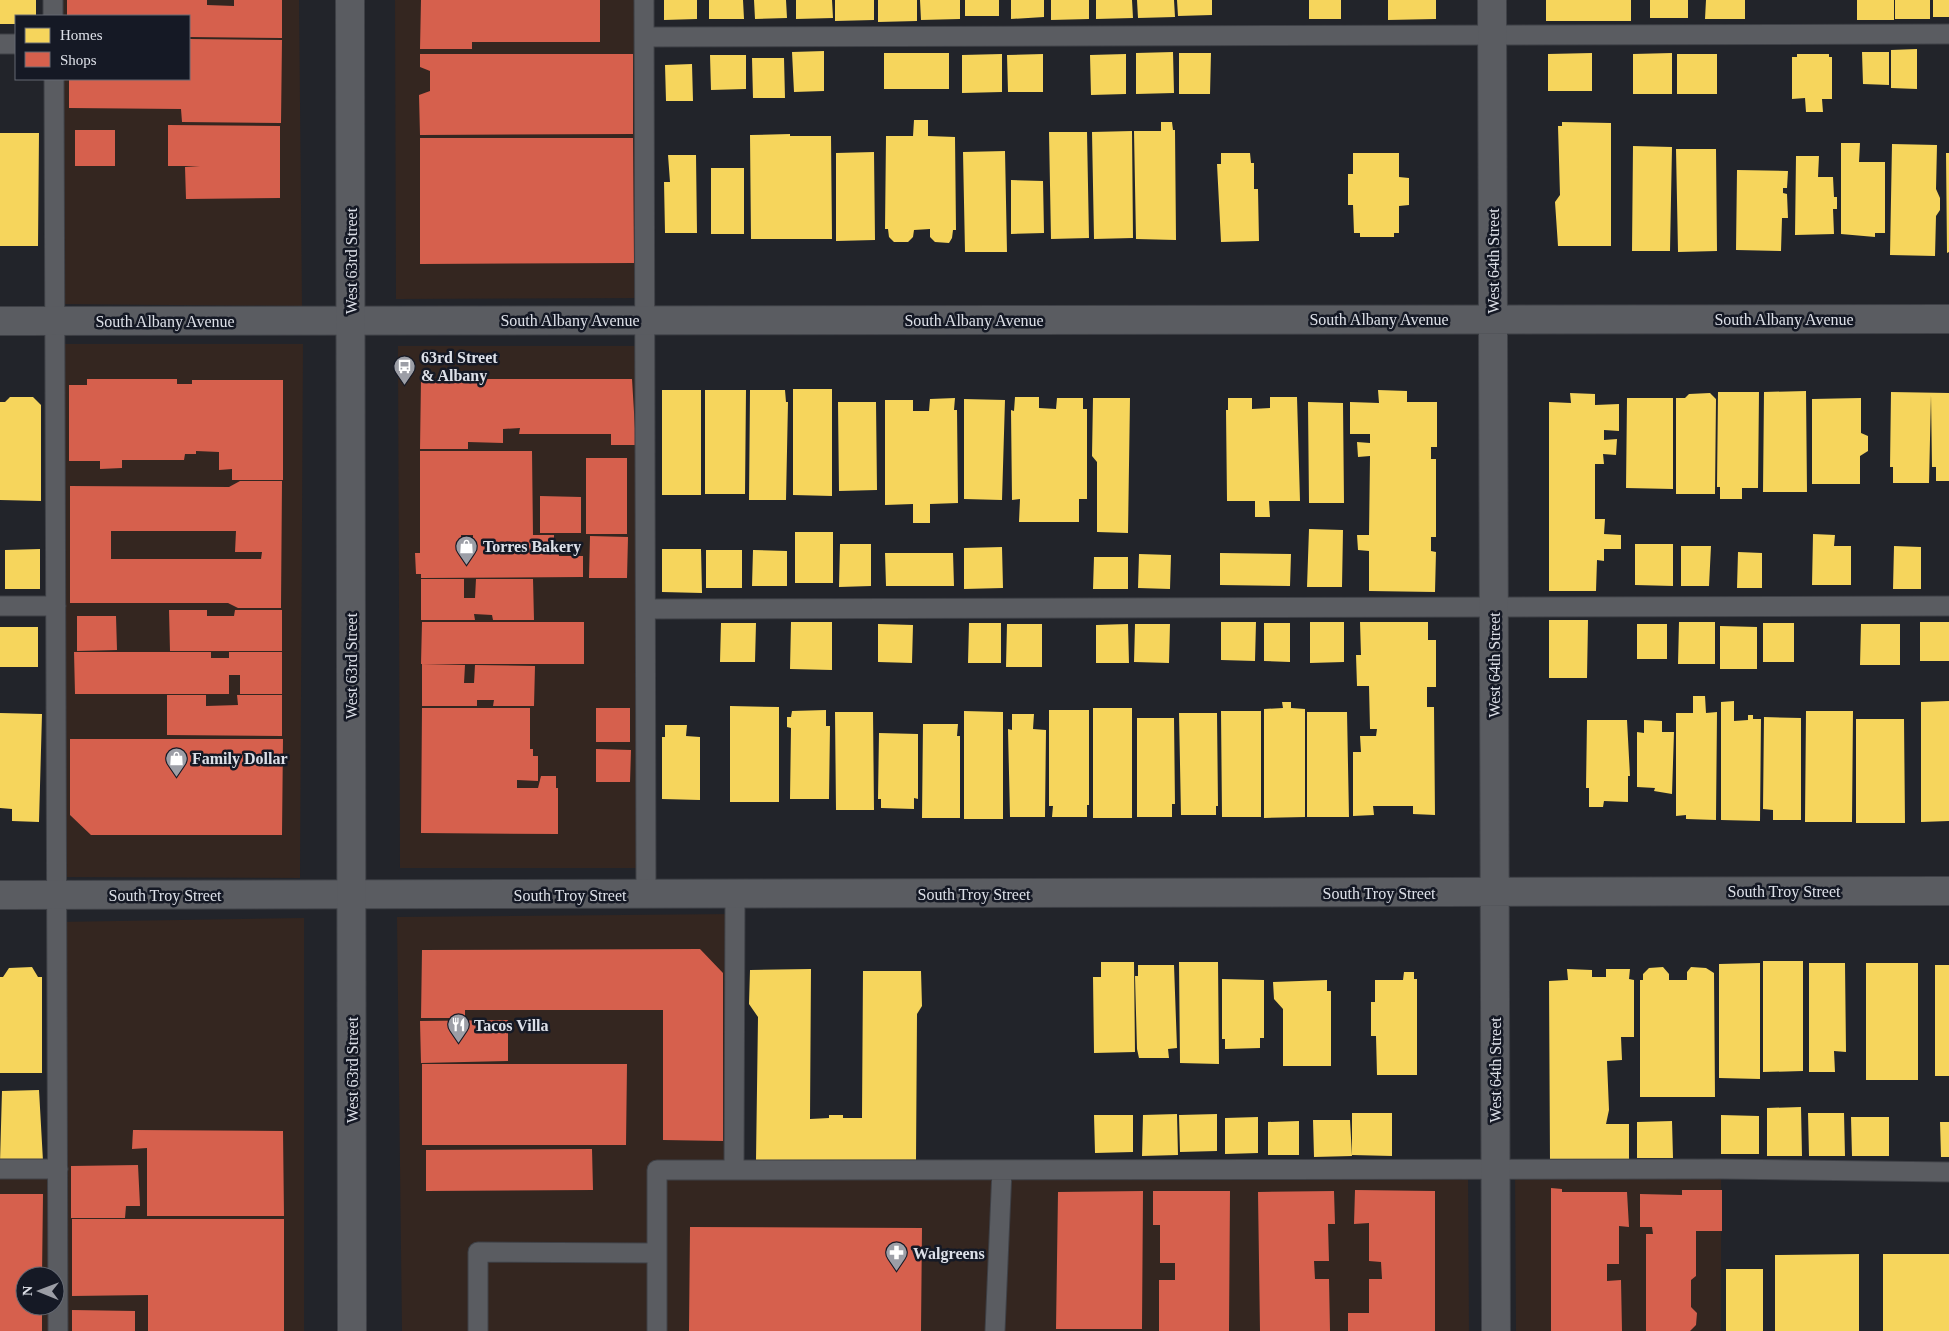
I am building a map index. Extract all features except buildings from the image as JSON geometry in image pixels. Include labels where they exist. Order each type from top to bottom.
[{"type":"street","name":"West 63rd Street","points":[[350,0],[352,1331]]},
{"type":"street","name":"West 64th Street","points":[[1492,0],[1496,1331]]},
{"type":"street","name":"South Albany Avenue","points":[[0,321],[1949,319]]},
{"type":"street","name":"South Troy Street","points":[[0,895],[352,896],[1949,891]]},
{"type":"lane","points":[[53,0],[53,15]]},
{"type":"lane","points":[[644,0],[646,895]]},
{"type":"lane","points":[[644,37],[1949,34]]},
{"type":"lane","points":[[0,44],[15,44]]},
{"type":"lane","points":[[54,80],[58,1331]]},
{"type":"lane","points":[[0,606],[56,606]]},
{"type":"lane","points":[[646,609],[1949,606]]},
{"type":"lane","points":[[734,1170],[735,895]]},
{"type":"lane","points":[[0,1169],[58,1169]]},
{"type":"lane","points":[[657,1331],[657,1170],[1721,1169],[1949,1172]]},
{"type":"lane","points":[[995,1331],[1002,1170]]},
{"type":"lane","points":[[478,1331],[478,1252],[657,1253]]},
{"type":"shaded area","points":[[53,0],[299,0],[302,306],[55,304],[54,80],[190,80],[190,15],[53,15]]},
{"type":"shaded area","points":[[395,0],[644,0],[646,298],[396,299]]},
{"type":"shaded area","points":[[55,344],[303,344],[300,878],[56,877]]},
{"type":"shaded area","points":[[398,346],[645,346],[646,868],[400,868]]},
{"type":"shaded area","points":[[734,914],[734,1170],[1468,1170],[1469,1331],[402,1331],[397,917]]},
{"type":"shaded area","points":[[304,918],[304,1331],[0,1331],[0,1169],[57,1169],[57,922]]},
{"type":"shaded area","points":[[1515,1169],[1721,1169],[1721,1331],[1516,1331]]},
{"type":"place","name":"63rd Street & Albany","points":[[405,385]]},
{"type":"place","name":"Torres Bakery","points":[[467,565]]},
{"type":"place","name":"Family Dollar","points":[[176,777]]},
{"type":"place","name":"Tacos Villa","points":[[458,1044]]},
{"type":"place","name":"Walgreens","points":[[897,1272]]}]
